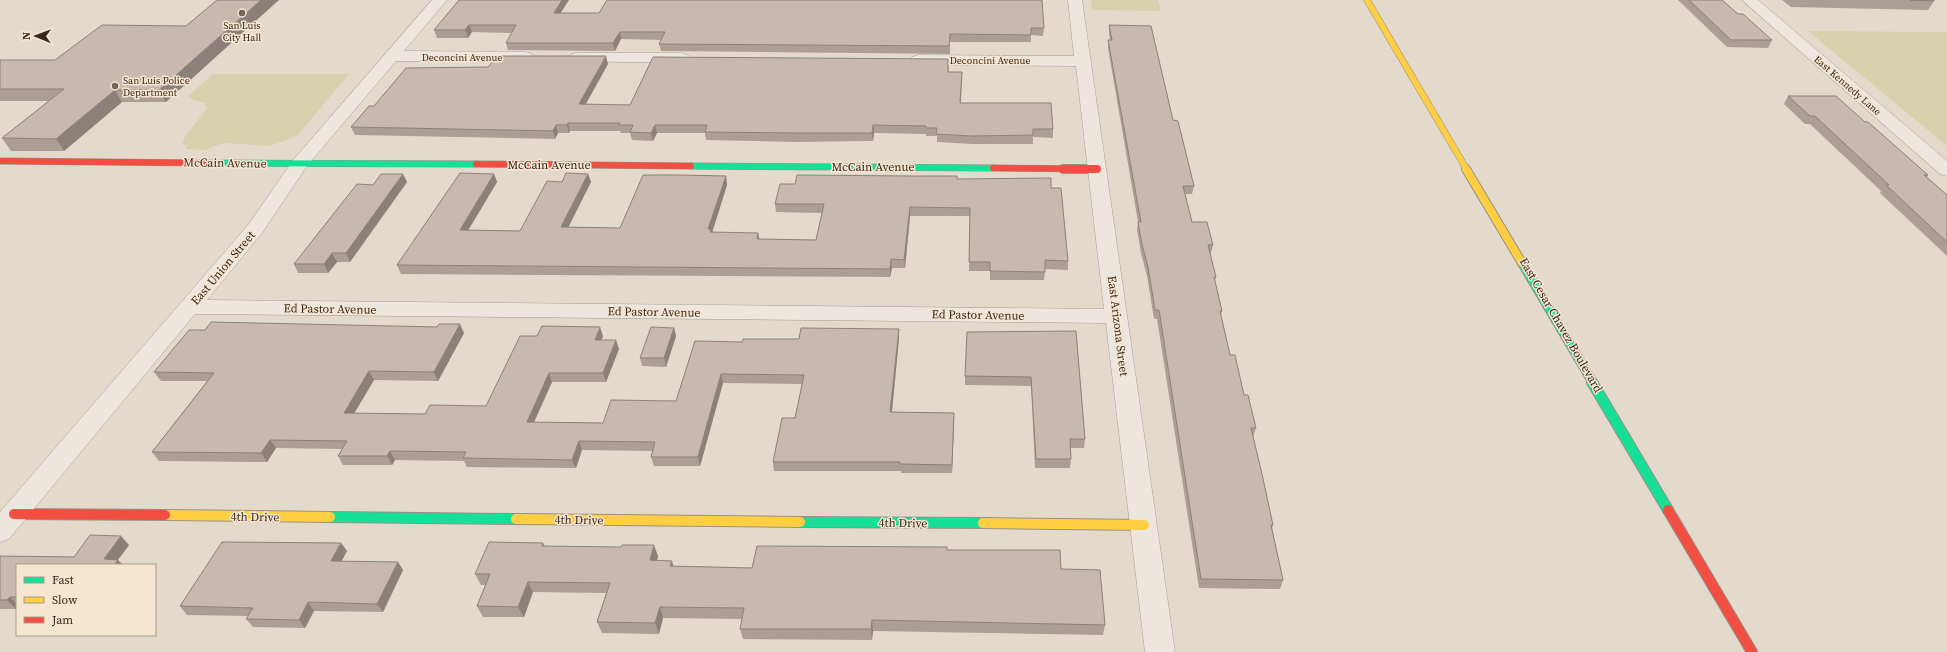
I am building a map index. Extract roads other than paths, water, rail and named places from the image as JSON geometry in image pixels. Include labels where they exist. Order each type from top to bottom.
[{"type":"main road","name":"East Cesar Chavez Boulevard","points":[[1367,0],[1752,652]]},
{"type":"main road","name":"McCain Avenue","points":[[0,161],[1097,169]]},
{"type":"main road","name":"4th Drive","points":[[14,514],[1144,525]]},
{"type":"street","name":"East Union Street","points":[[0,531],[256,229],[300,163],[440,0]]},
{"type":"street","name":"East Arizona Street","points":[[1075,0],[1160,652]]},
{"type":"street","name":"East Kennedy Lane","points":[[1749,0],[1947,170]]},
{"type":"street","name":"Deconcini Avenue","points":[[392,56],[543,57]]},
{"type":"street","points":[[559,57],[694,58]]},
{"type":"street","name":"Deconcini Avenue","points":[[900,60],[1083,61]]},
{"type":"street","name":"Ed Pastor Avenue","points":[[190,307],[1117,316]]},
{"type":"place","name":"San Luis City Hall","points":[[242,13]]},
{"type":"place","name":"San Luis Police Department","points":[[115,86]]}]
